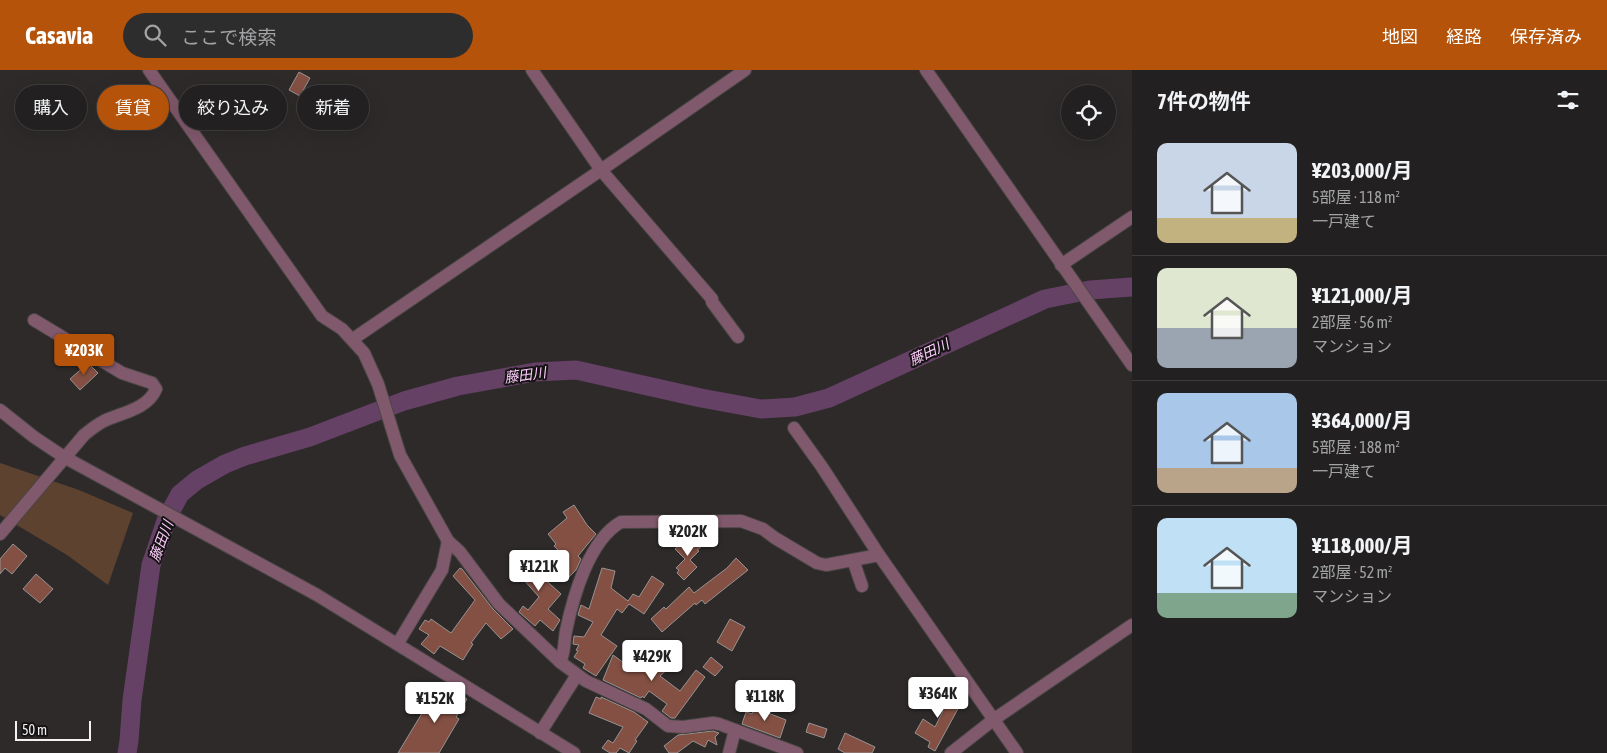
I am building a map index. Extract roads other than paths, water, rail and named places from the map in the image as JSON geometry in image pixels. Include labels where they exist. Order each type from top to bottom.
[{"type":"street","points":[[149,70],[322,316],[342,329],[364,353],[378,384],[400,456],[448,541],[460,552],[500,604],[560,662],[577,675],[618,697],[646,709],[668,726],[683,727],[713,723],[797,753]]},
{"type":"street","points":[[532,70],[602,170],[712,299],[712,302],[738,337]]},
{"type":"street","points":[[353,339],[602,170],[745,70]]},
{"type":"street","points":[[926,70],[1132,365]]},
{"type":"street","points":[[1064,268],[1132,217]]},
{"type":"street","points":[[0,534],[78,440],[94,426],[142,405],[152,396],[156,387],[152,383],[122,373],[34,320]]},
{"type":"street","points":[[0,410],[34,438],[64,457],[212,536],[317,595],[398,643],[574,753]]},
{"type":"street","points":[[794,428],[1017,753]]},
{"type":"street","points":[[560,662],[568,621],[583,573],[603,537],[611,528],[621,522],[740,521],[762,529],[817,564],[826,565],[880,555]]},
{"type":"street","points":[[398,643],[408,623],[442,570],[448,541]]},
{"type":"street","points":[[853,560],[862,586]]},
{"type":"street","points":[[951,753],[994,720],[1132,625]]},
{"type":"street","points":[[540,732],[577,675]]},
{"type":"street","points":[[728,753],[735,730]]},
{"type":"waterway","name":"藤田川","points":[[127,753],[132,700],[151,565],[167,518],[180,494],[197,480],[225,464],[245,456],[310,437],[404,401],[458,386],[535,372],[576,370],[701,398],[761,409],[795,407],[829,398],[1045,299],[1090,290],[1132,287]]}]
